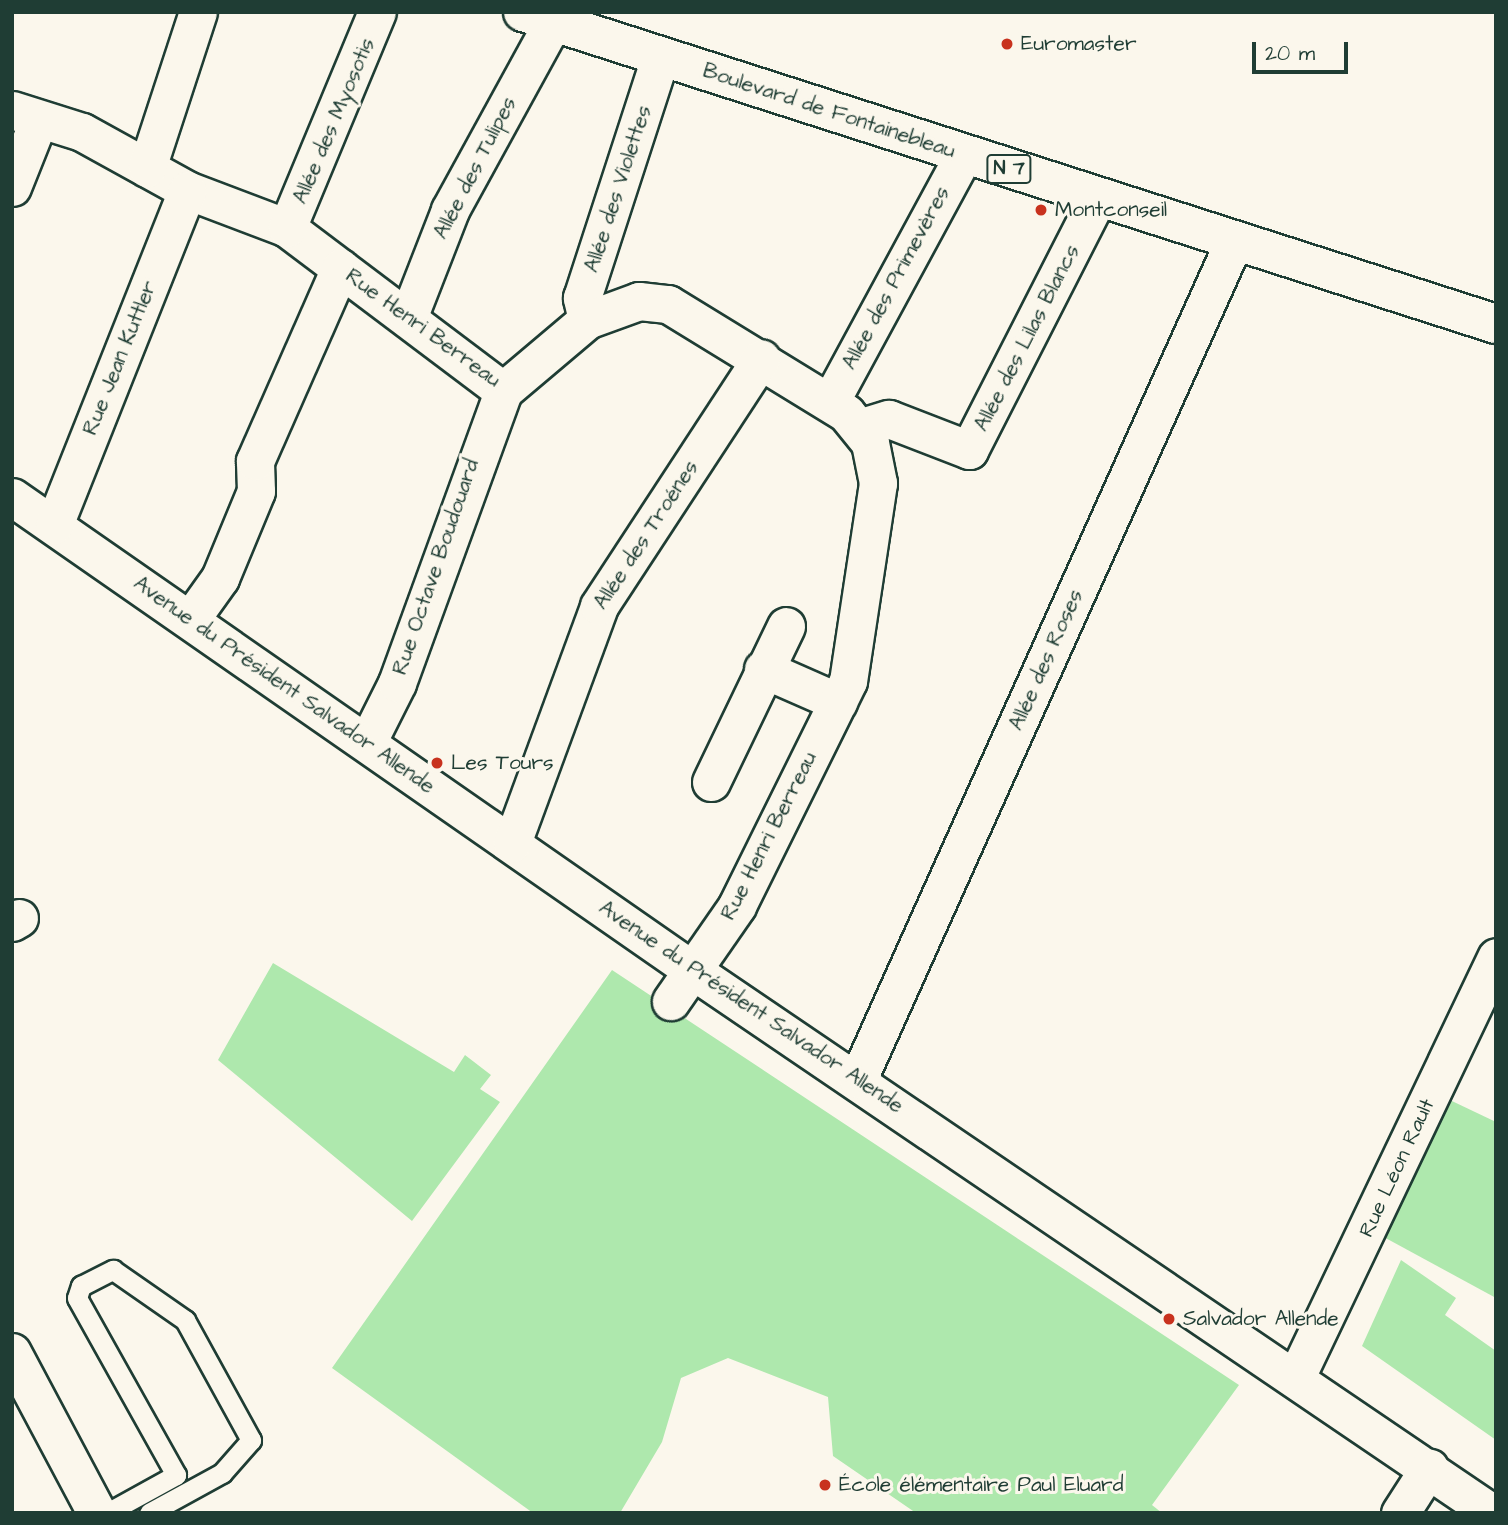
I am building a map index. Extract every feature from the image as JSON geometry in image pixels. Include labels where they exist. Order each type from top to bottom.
[{"type":"main road","name":"Boulevard de Fontainebleau","points":[[538,17],[1496,324]]},
{"type":"main road","points":[[12,1353],[97,1513]]},
{"type":"street","points":[[147,168],[198,12]]},
{"type":"street","name":"Allée des Myosotis","points":[[287,228],[377,12]]},
{"type":"street","name":"Allée des Tulipes","points":[[408,318],[450,210],[538,17]]},
{"type":"street","name":"Allée des Violettes","points":[[587,320],[583,298],[660,58]]},
{"type":"street","points":[[12,187],[26,114]]},
{"type":"street","name":"Rue Henri Berreau","points":[[26,114],[82,132],[187,190],[287,228],[503,391],[587,320],[639,301],[668,304],[761,358],[830,402],[862,427],[878,483],[855,655],[838,702],[737,906],[671,1001]]},
{"type":"street","name":"Allée des Primevères","points":[[830,402],[964,154]]},
{"type":"street","name":"Rue Jean Kuttler","points":[[54,525],[187,190]]},
{"type":"street","name":"Allée des Lilas Blancs","points":[[862,427],[889,419],[969,450],[1098,197]]},
{"type":"street","name":"Allée des Roses","points":[[858,1079],[1234,241]]},
{"type":"street","points":[[190,620],[220,578],[256,491],[255,461],[340,268]]},
{"type":"street","name":"Allée des Troénes","points":[[512,843],[599,606],[761,358]]},
{"type":"street","name":"Rue Octave Boudouard","points":[[367,743],[397,683],[503,391]]},
{"type":"street","name":"Avenue du Président Salvador Allende","points":[[12,497],[692,970],[858,1079],[1492,1513]]},
{"type":"street","points":[[711,782],[786,626]]},
{"type":"street","points":[[763,669],[838,702]]},
{"type":"street","name":"Rue Léon Rault","points":[[1296,1377],[1496,957]]},
{"type":"street","points":[[1400,1513],[1429,1468]]},
{"type":"lane","points":[[107,1513],[176,1475],[78,1298],[81,1286],[113,1270],[185,1320],[251,1440],[222,1473],[149,1513]]},
{"type":"green space","points":[[273,963],[454,1072],[465,1055],[491,1075],[480,1089],[500,1102],[412,1221],[218,1060]]},
{"type":"green space","points":[[612,970],[1239,1385],[1152,1505],[1162,1513],[916,1513],[833,1456],[828,1397],[728,1358],[681,1378],[662,1442],[620,1513],[533,1513],[332,1368]]},
{"type":"green space","points":[[1433,1092],[1496,1122],[1496,1298],[1369,1229]]},
{"type":"green space","points":[[1401,1260],[1456,1298],[1445,1315],[1496,1351],[1496,1440],[1362,1346]]},
{"type":"place","name":"Euromaster","points":[[1007,44]]},
{"type":"place","name":"Montconseil","points":[[1041,210]]},
{"type":"place","name":"Les Tours","points":[[437,763]]},
{"type":"place","name":"Salvador Allende","points":[[1169,1319]]},
{"type":"place","name":"École élémentaire Paul Eluard","points":[[825,1485]]}]
